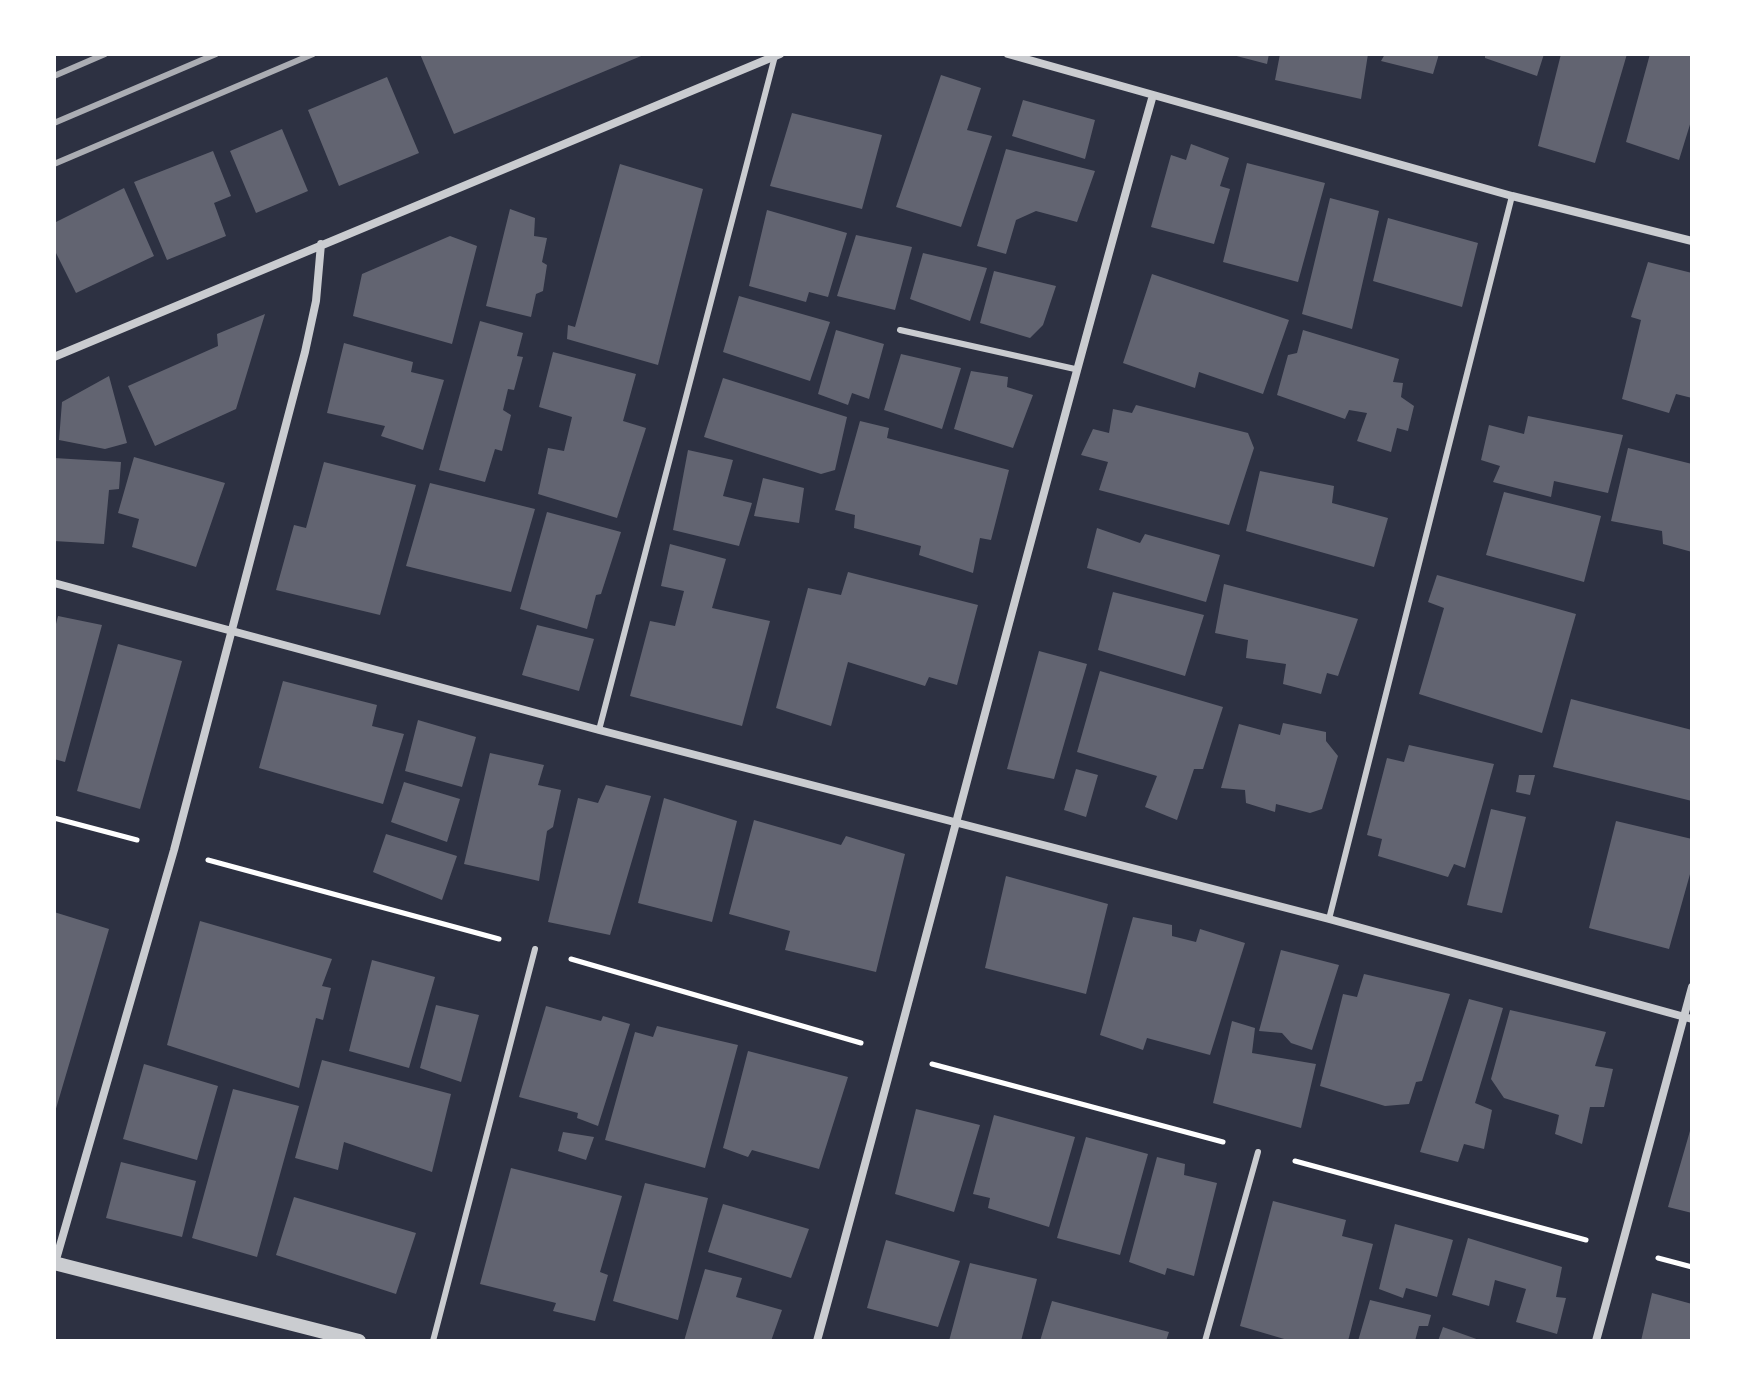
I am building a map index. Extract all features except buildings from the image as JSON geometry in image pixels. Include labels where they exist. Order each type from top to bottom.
[{"type":"street","points":[[1008,54],[1512,196],[1692,241]]},
{"type":"street","points":[[54,357],[778,55]]},
{"type":"street","points":[[817,1341],[958,822],[1075,369],[1153,95]]},
{"type":"street","points":[[321,244],[316,301],[305,352],[174,850],[54,1263],[359,1341]]},
{"type":"street","points":[[54,583],[599,730],[1329,919],[1688,1018]]},
{"type":"street","points":[[1596,1341],[1688,1018],[1692,987]]},
{"type":"lane","points":[[599,730],[778,55]]},
{"type":"lane","points":[[1329,919],[1512,196]]},
{"type":"lane","points":[[900,330],[1075,369]]},
{"type":"lane","points":[[433,1341],[535,949]]},
{"type":"lane","points":[[1205,1341],[1258,1152]]},
{"type":"railway","points":[[54,76],[105,54]]},
{"type":"railway","points":[[54,123],[216,54]]},
{"type":"railway","points":[[54,164],[313,54]]}]
